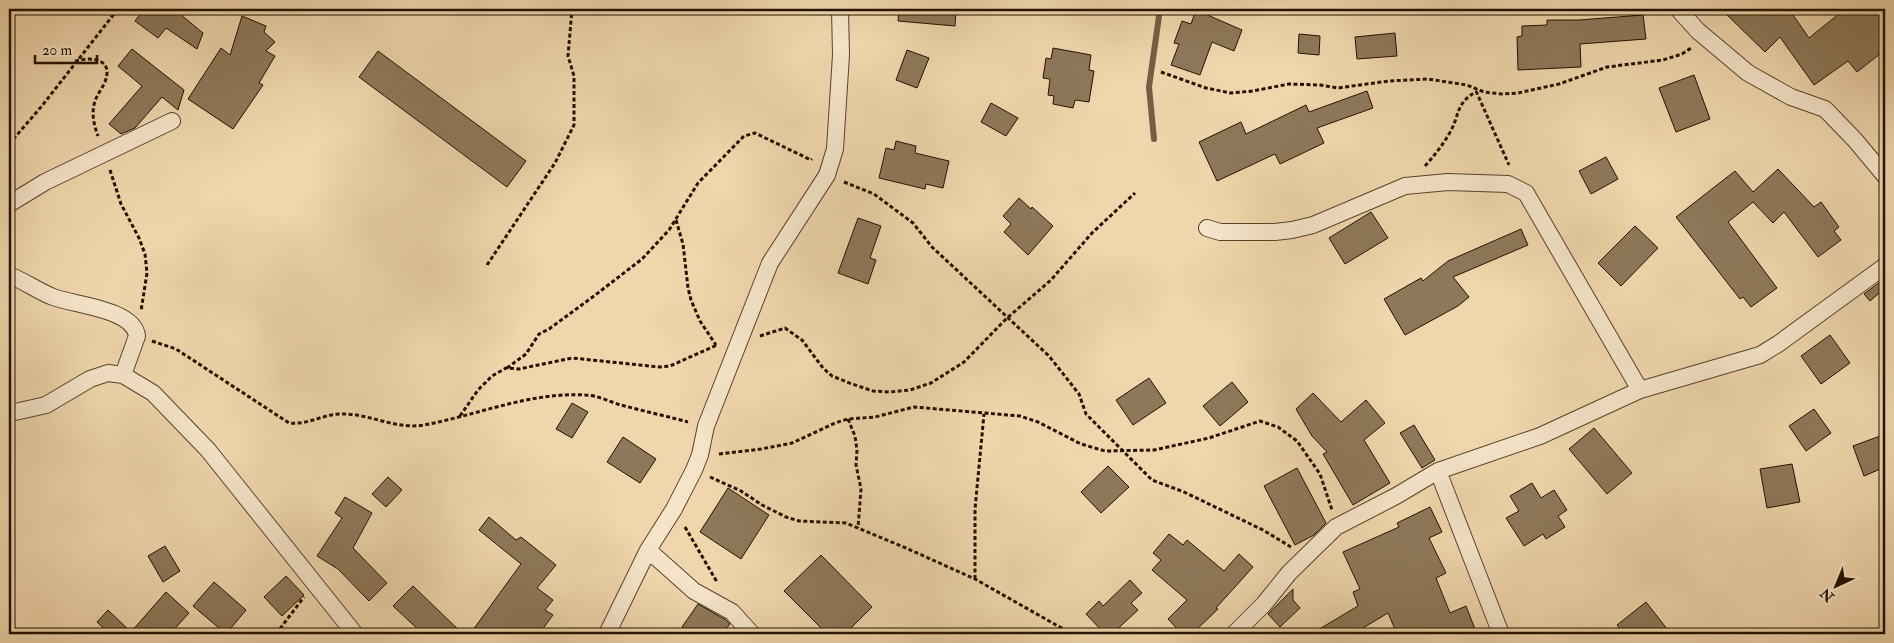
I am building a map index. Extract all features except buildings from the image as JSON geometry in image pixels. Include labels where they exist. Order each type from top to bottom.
[{"type":"street","points":[[607,634],[648,550],[674,510],[697,463],[706,426],[770,263],[827,175],[835,149],[841,55],[840,9]]},
{"type":"street","points":[[1678,9],[1706,38],[1748,73],[1791,97],[1825,109],[1855,140],[1885,176]]},
{"type":"street","points":[[9,204],[45,182],[172,121]]},
{"type":"street","points":[[1207,228],[1220,232],[1275,232],[1292,230],[1313,225],[1386,196],[1405,186],[1448,182],[1508,184],[1526,193],[1535,207],[1640,390]]},
{"type":"street","points":[[1234,634],[1264,604],[1289,573],[1336,527],[1396,496],[1438,471],[1540,436],[1640,390],[1760,355],[1885,266]]},
{"type":"street","points":[[9,275],[54,298],[119,316],[129,321],[137,333],[123,375]]},
{"type":"street","points":[[9,410],[15,412],[46,406],[90,379],[108,373],[123,375],[153,393],[208,450],[355,634]]},
{"type":"street","points":[[1438,471],[1501,634]]},
{"type":"street","points":[[648,550],[694,591],[732,612],[752,634]]},
{"type":"path","points":[[9,144],[118,9]]},
{"type":"path","points":[[487,266],[555,163],[574,125],[574,76],[568,56],[572,9]]},
{"type":"path","points":[[1161,72],[1206,88],[1231,93],[1254,91],[1289,84],[1320,84],[1338,88],[1389,81],[1428,79],[1467,85],[1475,90],[1484,92],[1518,93],[1559,84],[1607,67],[1663,60],[1682,54],[1706,38]]},
{"type":"path","points":[[76,61],[88,58],[96,59],[102,62],[106,68],[107,75],[95,101],[93,114],[95,126],[115,188],[145,254],[147,273],[137,333],[176,349],[289,423],[301,424],[340,414],[352,414],[392,424],[422,426],[523,400],[554,395],[588,395],[706,426]]},
{"type":"path","points":[[1405,186],[1441,147],[1450,132],[1462,102],[1475,90]]},
{"type":"path","points":[[1475,90],[1520,189]]},
{"type":"path","points":[[460,416],[478,390],[492,376],[526,354],[539,334],[549,329],[642,259],[669,230],[698,183],[744,136],[755,133],[810,160],[835,149]]},
{"type":"path","points":[[827,175],[874,194],[913,224],[932,247],[1049,356],[1079,394],[1086,414],[1152,480],[1184,492],[1263,530],[1306,556]]},
{"type":"path","points":[[506,368],[519,369],[572,358],[659,367],[670,366],[716,345],[739,343],[785,328],[802,340],[823,368],[832,376],[873,391],[910,390],[931,383],[964,362],[1007,318],[1051,280],[1092,233],[1135,193]]},
{"type":"path","points":[[676,219],[683,244],[691,300],[700,321],[716,345]]},
{"type":"path","points":[[697,463],[792,443],[848,419],[875,417],[914,407],[1020,416],[1038,422],[1092,449],[1105,451],[1154,450],[1210,438],[1260,421],[1278,427],[1296,441],[1320,474],[1336,527]]},
{"type":"path","points":[[975,579],[976,509],[984,414]]},
{"type":"path","points":[[848,419],[856,436],[858,450],[857,470],[861,489],[858,528]]},
{"type":"path","points":[[697,463],[762,505],[786,517],[799,521],[846,523],[975,579],[1072,634]]},
{"type":"path","points":[[674,510],[715,577],[732,612]]},
{"type":"path","points":[[276,634],[315,583]]},
{"type":"waterway","points":[[1154,139],[1149,87],[1160,9]]}]
